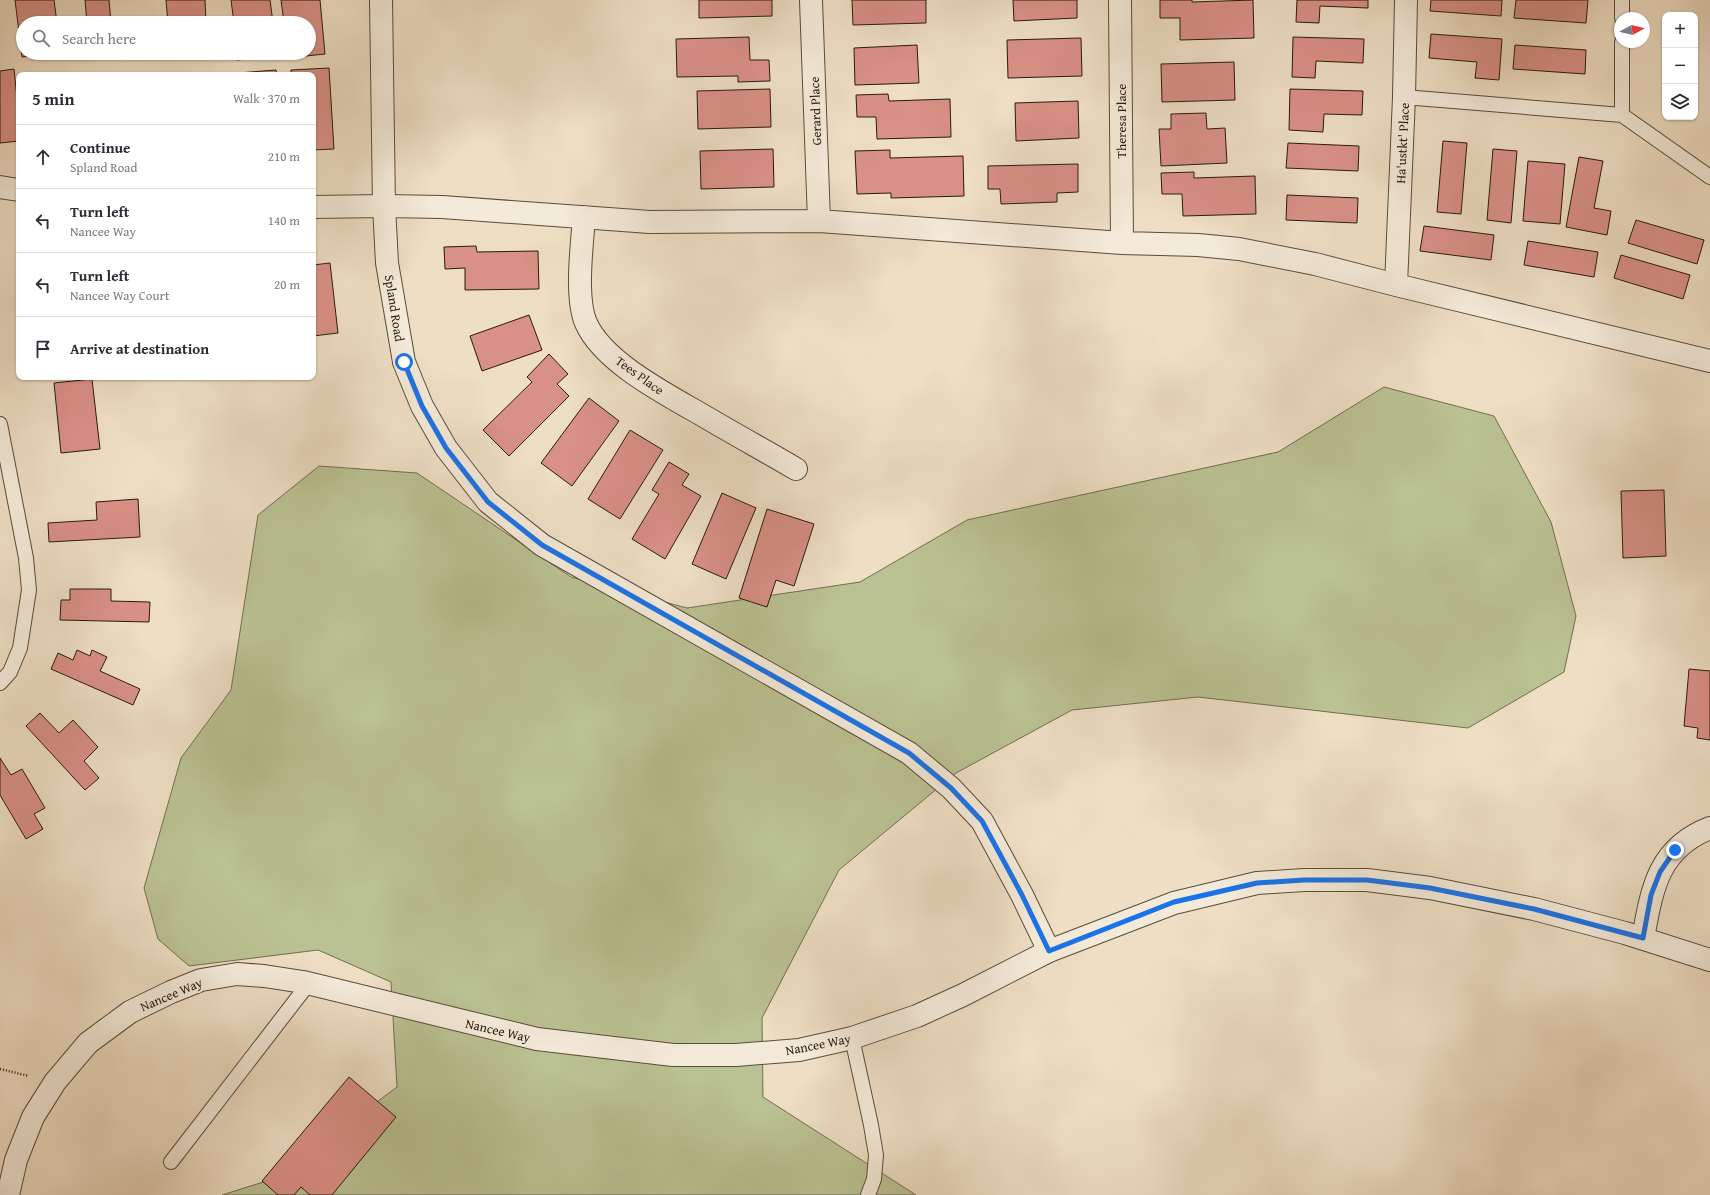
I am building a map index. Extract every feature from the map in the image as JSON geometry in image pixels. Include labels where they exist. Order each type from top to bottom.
[{"type":"street","name":"Spland Road","points":[[381,0],[384,206],[387,262],[404,362],[422,406],[446,448],[488,502],[542,545],[909,753],[951,788],[982,821],[1022,895],[1049,951]]},
{"type":"street","name":"Gerard Place","points":[[811,0],[819,221]]},
{"type":"street","name":"Theresa Place","points":[[1120,0],[1122,243]]},
{"type":"street","name":"Ha'ustkt' Place","points":[[1396,286],[1404,97],[1406,0]]},
{"type":"street","points":[[0,187],[16,190]]},
{"type":"street","points":[[316,207],[442,207],[650,222],[819,221],[1122,243],[1198,245],[1239,249],[1315,264],[1396,286],[1710,361]]},
{"type":"street","name":"Tees Place","points":[[584,217],[580,273],[581,301],[586,322],[597,342],[627,368],[663,392],[796,469]]},
{"type":"street","points":[[1643,938],[1651,895],[1660,872],[1675,850],[1694,834],[1710,828]]},
{"type":"street","name":"Nancee Way","points":[[8,1195],[16,1160],[33,1117],[55,1082],[88,1043],[130,1012],[171,992],[201,980],[237,974],[264,976],[309,983],[536,1039],[673,1056],[736,1055],[799,1050],[852,1038],[917,1016],[963,995],[1049,951],[1174,902],[1257,883],[1304,880],[1367,880],[1430,888],[1534,909],[1643,938],[1710,960]]},
{"type":"lane","points":[[1622,0],[1622,12]]},
{"type":"lane","points":[[1622,48],[1622,115]]},
{"type":"lane","points":[[1404,97],[1622,115],[1710,177]]},
{"type":"lane","points":[[0,424],[26,558],[29,590],[20,648],[10,672],[0,683]]},
{"type":"lane","points":[[171,1162],[309,983]]},
{"type":"lane","points":[[852,1038],[876,1155],[874,1179],[868,1195]]},
{"type":"green space","points":[[1384,387],[1494,416],[1551,522],[1576,616],[1564,672],[1468,728],[1198,697],[1072,710],[956,773],[839,870],[762,1018],[763,1097],[916,1195],[222,1195],[273,1179],[397,1087],[391,982],[318,950],[189,966],[158,939],[144,888],[181,758],[231,690],[258,515],[319,466],[417,473],[571,577],[687,608],[860,582],[967,520],[1278,452]]},
{"type":"building","points":[[15,0],[54,0],[56,16],[17,16]]},
{"type":"building","points":[[85,0],[109,0],[110,16],[86,16]]},
{"type":"building","points":[[166,0],[205,0],[206,16],[167,16]]},
{"type":"building","points":[[231,0],[270,0],[272,16],[233,16]]},
{"type":"building","points":[[281,0],[320,0],[325,54],[316,55],[316,16],[283,16]]},
{"type":"building","points":[[699,0],[772,0],[772,16],[699,18]]},
{"type":"building","points":[[852,0],[926,0],[926,23],[853,25]]},
{"type":"building","points":[[1013,0],[1077,0],[1077,18],[1014,21]]},
{"type":"building","points":[[1160,0],[1192,0],[1192,2],[1253,0],[1254,38],[1180,40],[1180,18],[1160,18]]},
{"type":"building","points":[[1297,0],[1368,0],[1368,8],[1320,6],[1319,23],[1296,22]]},
{"type":"building","points":[[1431,0],[1502,0],[1501,16],[1430,11]]},
{"type":"building","points":[[1516,0],[1588,0],[1586,23],[1514,18]]},
{"type":"building","points":[[1431,34],[1502,39],[1499,80],[1475,78],[1477,62],[1429,58]]},
{"type":"building","points":[[749,37],[750,60],[769,60],[770,81],[738,82],[738,76],[677,77],[676,39]]},
{"type":"building","points":[[1293,37],[1364,39],[1363,63],[1316,61],[1315,78],[1292,77]]},
{"type":"building","points":[[1081,38],[1082,76],[1008,78],[1007,40]]},
{"type":"building","points":[[917,45],[919,83],[855,85],[854,48]]},
{"type":"building","points":[[1515,45],[1586,50],[1585,74],[1513,69]]},
{"type":"building","points":[[1234,62],[1235,100],[1162,102],[1161,64]]},
{"type":"building","points":[[329,68],[334,149],[316,150],[316,72],[291,72],[291,70]]},
{"type":"building","points":[[14,69],[16,88],[16,141],[0,143],[0,71]]},
{"type":"building","points":[[276,70],[276,72],[251,72]]},
{"type":"building","points":[[770,89],[771,127],[698,129],[697,91]]},
{"type":"building","points":[[1290,89],[1363,91],[1362,115],[1324,114],[1323,132],[1289,130]]},
{"type":"building","points":[[888,94],[889,101],[950,99],[951,137],[877,139],[876,117],[857,117],[856,95]]},
{"type":"building","points":[[1078,101],[1079,138],[1016,141],[1015,103]]},
{"type":"building","points":[[1206,113],[1207,129],[1225,128],[1227,163],[1161,166],[1159,129],[1171,129],[1171,114]]},
{"type":"building","points":[[1443,141],[1467,143],[1461,214],[1437,212]]},
{"type":"building","points":[[1288,143],[1359,146],[1358,171],[1286,168]]},
{"type":"building","points":[[773,149],[774,187],[701,189],[700,151]]},
{"type":"building","points":[[1493,149],[1517,151],[1511,223],[1487,220]]},
{"type":"building","points":[[890,150],[890,158],[963,156],[964,196],[891,198],[891,193],[857,194],[855,151]]},
{"type":"building","points":[[1579,157],[1603,161],[1594,208],[1611,211],[1607,235],[1566,227]]},
{"type":"building","points":[[1528,161],[1565,164],[1560,224],[1523,221]]},
{"type":"building","points":[[1078,164],[1078,192],[1057,193],[1057,202],[1001,204],[1000,189],[988,189],[988,166]]},
{"type":"building","points":[[1194,172],[1194,178],[1255,176],[1256,214],[1183,216],[1182,194],[1162,194],[1161,173]]},
{"type":"building","points":[[1287,195],[1358,198],[1357,223],[1286,220]]},
{"type":"building","points":[[1636,220],[1704,240],[1697,264],[1628,243]]},
{"type":"building","points":[[1424,226],[1494,235],[1491,260],[1420,251]]},
{"type":"building","points":[[1528,241],[1598,252],[1594,277],[1524,265]]},
{"type":"building","points":[[476,246],[477,252],[538,251],[539,289],[465,290],[465,268],[445,269],[444,247]]},
{"type":"building","points":[[1621,255],[1690,275],[1683,299],[1614,278]]},
{"type":"building","points":[[330,263],[338,333],[316,336],[316,265]]},
{"type":"building","points":[[529,315],[542,350],[482,371],[470,336]]},
{"type":"building","points":[[549,354],[568,374],[557,384],[569,396],[509,456],[483,430],[532,382],[527,377]]},
{"type":"building","points":[[92,380],[100,449],[61,453],[54,383]]},
{"type":"building","points":[[589,398],[619,421],[572,486],[541,463]]},
{"type":"building","points":[[630,430],[663,450],[620,519],[588,499]]},
{"type":"building","points":[[669,462],[689,474],[682,485],[701,496],[665,559],[632,539],[659,494],[652,490]]},
{"type":"building","points":[[1664,490],[1666,556],[1623,558],[1621,491]]},
{"type":"building","points":[[722,493],[756,508],[726,579],[692,564]]},
{"type":"building","points":[[138,499],[140,537],[49,542],[48,523],[97,520],[96,502]]},
{"type":"building","points":[[767,509],[814,524],[794,586],[776,580],[767,607],[739,598]]},
{"type":"building","points":[[70,589],[111,589],[111,601],[150,602],[149,622],[60,620],[61,600],[70,600]]},
{"type":"building","points":[[77,650],[90,656],[92,650],[107,657],[100,671],[140,689],[133,705],[51,669],[58,653],[73,660]]},
{"type":"building","points":[[1689,669],[1710,671],[1710,740],[1697,738],[1698,728],[1684,726]]},
{"type":"building","points":[[40,713],[59,733],[73,720],[98,747],[84,761],[99,778],[85,790],[26,726]]},
{"type":"building","points":[[0,758],[11,775],[22,769],[45,808],[34,814],[43,829],[26,839],[0,795]]},
{"type":"building","points":[[349,1077],[396,1117],[332,1195],[310,1195],[301,1187],[294,1195],[278,1195],[262,1181]]},
{"type":"route","points":[[404,362],[422,406],[446,448],[488,502],[542,545],[909,753],[951,788],[982,821],[1022,895],[1049,951],[1174,902],[1257,883],[1304,880],[1367,880],[1430,888],[1534,909],[1643,938],[1651,895],[1660,872],[1675,850]]}]
